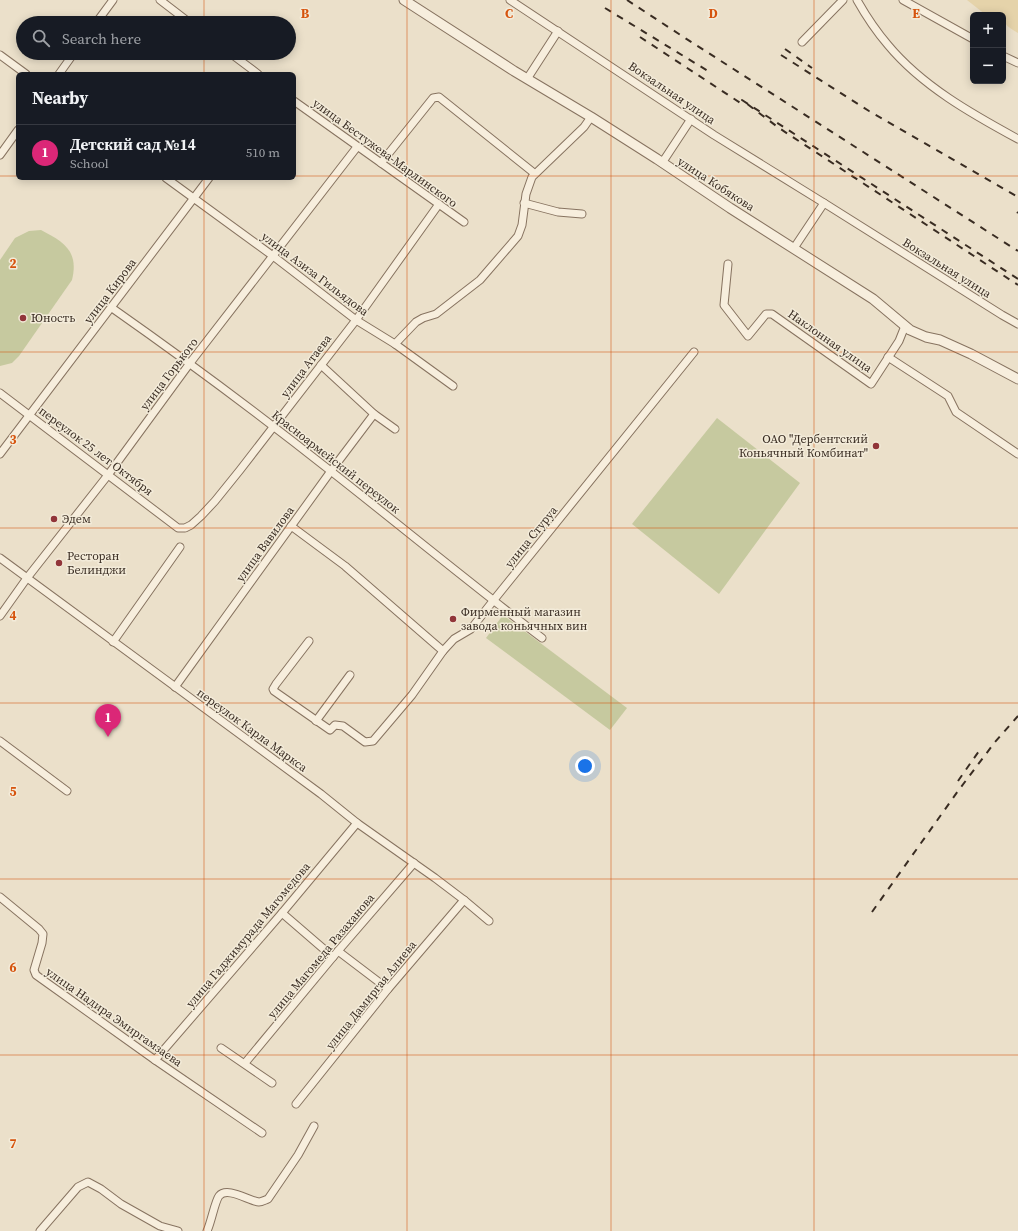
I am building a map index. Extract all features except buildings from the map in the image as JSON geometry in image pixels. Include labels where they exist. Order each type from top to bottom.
[{"type":"street","points":[[101,16],[113,0]]},
{"type":"street","points":[[160,0],[181,16]]},
{"type":"street","name":"улица Кобякова","points":[[404,0],[527,79],[591,117],[873,299],[910,330],[926,337],[940,340],[972,354],[1018,379]]},
{"type":"street","name":"Вокзальная улица","points":[[510,0],[691,119],[1018,324]]},
{"type":"street","points":[[802,42],[843,0]]},
{"type":"street","points":[[857,0],[872,25],[888,46],[915,73],[948,97],[998,129],[1018,139]]},
{"type":"street","points":[[903,0],[970,37]]},
{"type":"street","points":[[527,79],[558,31]]},
{"type":"street","points":[[0,55],[23,72]]},
{"type":"street","points":[[1006,57],[1018,63]]},
{"type":"street","points":[[60,72],[69,60]]},
{"type":"street","points":[[239,60],[255,72]]},
{"type":"street","points":[[381,163],[433,98],[439,97],[534,173]]},
{"type":"street","name":"улица Бестужева-Марлинского","points":[[296,102],[464,222]]},
{"type":"street","points":[[395,344],[416,322],[436,314],[480,280],[518,236],[522,225],[524,203],[529,182],[534,173],[584,127],[591,117]]},
{"type":"street","points":[[662,163],[691,119]]},
{"type":"street","points":[[0,155],[16,133]]},
{"type":"street","name":"улица Горького","points":[[0,616],[27,578],[108,474],[190,363],[357,146]]},
{"type":"street","name":"улица Азиза Гильядова","points":[[169,180],[273,256],[356,320],[395,344],[453,386]]},
{"type":"street","name":"улица Кирова","points":[[0,454],[207,180]]},
{"type":"street","points":[[524,203],[553,211],[582,214]]},
{"type":"street","points":[[794,248],[824,203]]},
{"type":"street","name":"улица Атаева","points":[[178,528],[185,528],[191,525],[215,501],[356,320],[439,204]]},
{"type":"street","name":"Наклонная улица","points":[[728,264],[724,305],[748,336],[766,314],[772,314],[871,384],[888,356]]},
{"type":"street","name":"Красноармейский переулок","points":[[112,308],[190,363],[274,427],[493,601],[542,638]]},
{"type":"street","points":[[905,326],[888,356],[948,396],[956,412],[1018,454]]},
{"type":"street","name":"улица Стуруа","points":[[316,721],[330,730],[335,725],[343,726],[364,742],[373,741],[412,695],[443,651],[454,639],[471,629],[694,352]]},
{"type":"street","points":[[321,365],[374,414],[395,429]]},
{"type":"street","name":"переулок 25 лет Октября","points":[[0,393],[178,528]]},
{"type":"street","name":"улица Вавилова","points":[[175,687],[374,414]]},
{"type":"street","points":[[291,526],[345,566],[443,651]]},
{"type":"street","points":[[113,642],[180,547]]},
{"type":"street","name":"переулок Карла Маркса","points":[[0,558],[321,794],[357,823],[414,862],[489,921]]},
{"type":"street","points":[[309,641],[276,684],[273,689],[274,691],[316,721],[350,675]]},
{"type":"street","points":[[0,740],[67,791]]},
{"type":"street","name":"улица Гаджимурада Магомедова","points":[[155,1060],[282,913],[357,823]]},
{"type":"street","name":"улица Магомеда Разаханова","points":[[245,1064],[414,862]]},
{"type":"street","name":"улица Надира Эмиргамзаева","points":[[0,898],[39,929],[43,934],[42,943],[34,970],[36,975],[155,1060],[262,1133]]},
{"type":"street","name":"улица Дамиргая Алиева","points":[[296,1104],[388,989],[464,900]]},
{"type":"street","points":[[282,913],[336,954],[388,989]]},
{"type":"street","points":[[222,1048],[272,1083]]},
{"type":"street","points":[[207,1231],[218,1197],[223,1192],[230,1192],[261,1202],[268,1199],[298,1155],[314,1126]]},
{"type":"street","points":[[40,1231],[78,1187],[88,1182],[101,1189],[121,1204],[160,1226],[178,1231]]},
{"type":"green space","name":"Юность","points":[[41,230],[63,243],[68,249],[73,262],[74,270],[72,280],[19,356],[12,363],[0,366],[0,260],[15,238],[29,231]]},
{"type":"green space","points":[[717,418],[800,483],[719,594],[632,524]]},
{"type":"green space","points":[[503,615],[627,708],[610,730],[486,638]]},
{"type":"sand","points":[[967,0],[1018,0],[1018,33],[1006,24],[1006,12],[982,12]]},
{"type":"railway","points":[[627,0],[1018,251]]},
{"type":"railway","points":[[605,8],[708,71]]},
{"type":"railway","points":[[640,37],[745,106]]},
{"type":"railway","points":[[785,49],[812,68]]},
{"type":"railway","points":[[781,55],[869,111],[1018,197]]},
{"type":"railway","points":[[1018,279],[742,100],[779,128],[1018,285]]},
{"type":"railway","points":[[872,912],[958,791],[995,742],[1018,716]]},
{"type":"railway","points":[[958,781],[979,751]]},
{"type":"place","name":"Юность","points":[[23,318]]},
{"type":"place","name":"ОАО \"Дербентский Коньячный Комбинат\"","points":[[876,446]]},
{"type":"place","name":"Эдем","points":[[54,519]]},
{"type":"place","name":"Ресторан Белинджи","points":[[59,563]]},
{"type":"place","name":"Фирменный магазин завода коньячных вин","points":[[453,619]]},
{"type":"place","name":"Детский сад №14","points":[[108,737]]}]
